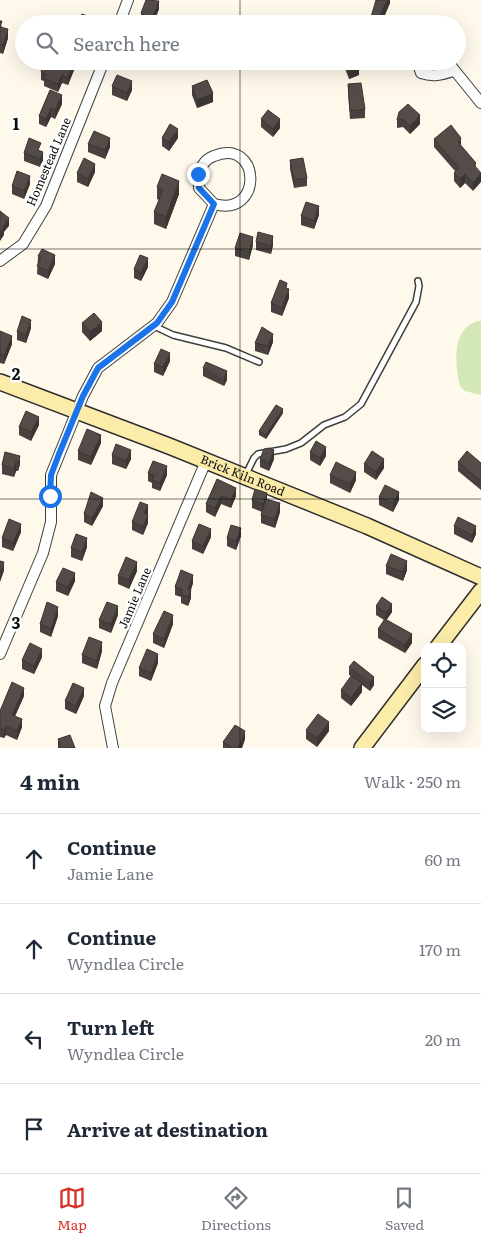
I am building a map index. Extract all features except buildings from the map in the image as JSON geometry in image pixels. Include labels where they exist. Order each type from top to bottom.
[{"type":"main road","name":"Brick Kiln Road","points":[[0,382],[206,461],[367,526],[481,577]]},
{"type":"main road","points":[[441,643],[481,591]]},
{"type":"main road","points":[[362,748],[421,670]]},
{"type":"street","points":[[122,15],[128,0]]},
{"type":"street","name":"Homestead Lane","points":[[0,261],[23,244],[46,206],[100,70]]},
{"type":"street","points":[[420,70],[421,73],[429,76],[437,76],[453,71],[481,103]]},
{"type":"street","points":[[225,152],[237,154],[245,160],[250,170],[252,179],[250,191],[242,200],[229,205],[214,204],[199,188],[198,174],[202,165],[212,157],[225,152]]},
{"type":"street","points":[[0,654],[43,553],[51,522],[51,475],[77,411],[98,368],[153,326],[172,302],[214,204]]},
{"type":"street","name":"Jamie Lane","points":[[113,748],[105,706],[112,683],[206,461]]},
{"type":"lane","points":[[245,477],[254,458],[258,454],[286,449],[301,443],[324,425],[345,417],[362,404],[416,302],[418,282]]},
{"type":"lane","points":[[153,326],[173,335],[226,348],[259,362]]},
{"type":"green space","points":[[481,321],[481,395],[465,391],[460,386],[456,358],[459,340],[463,332],[469,325]]},
{"type":"route","points":[[50,496],[51,475],[83,396],[98,368],[157,323],[172,302],[214,204],[203,195],[199,188],[198,174]]}]
